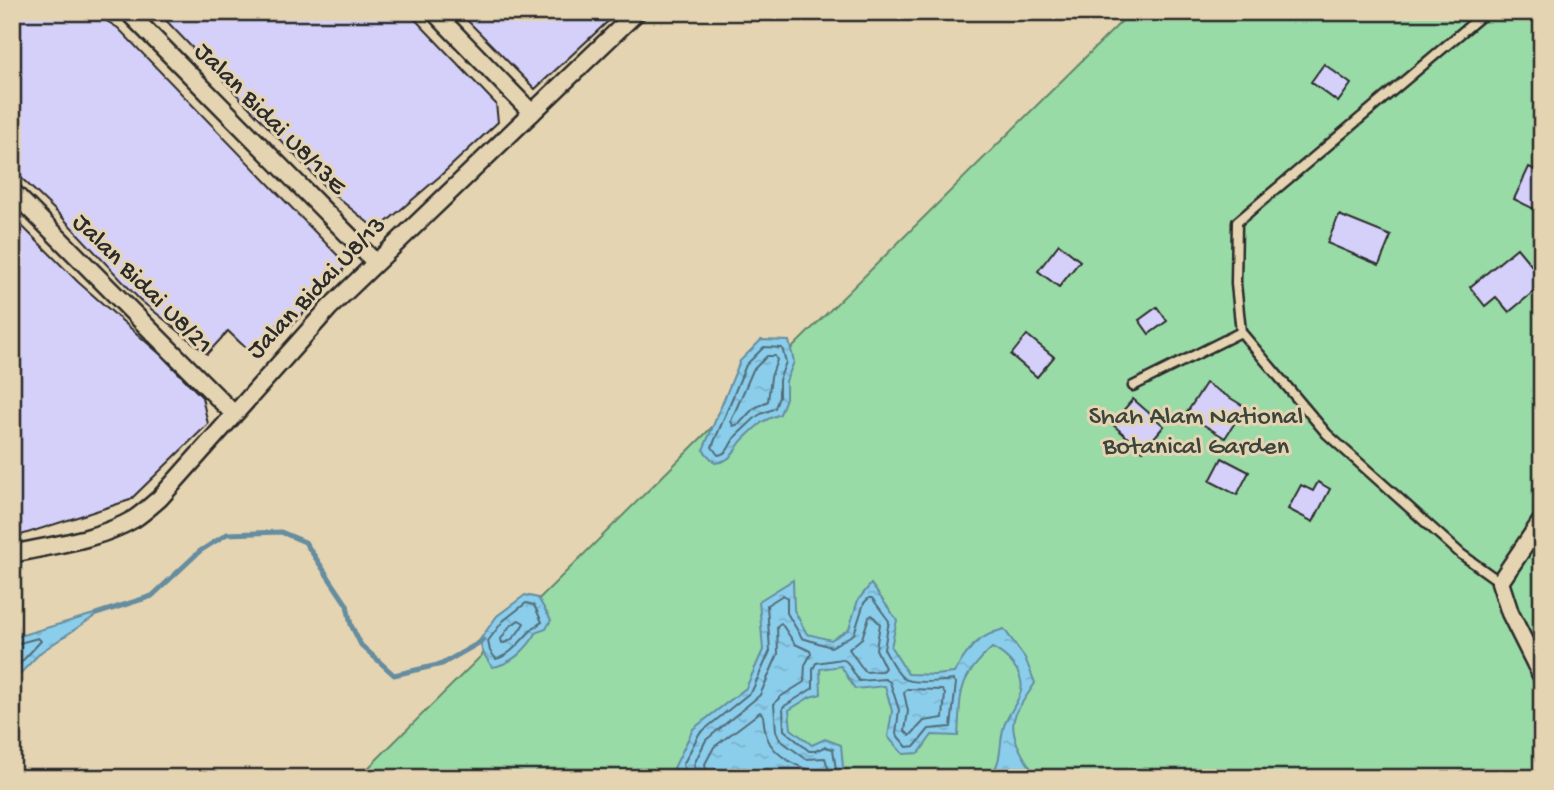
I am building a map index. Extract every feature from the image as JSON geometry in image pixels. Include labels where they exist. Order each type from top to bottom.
[{"type":"street","name":"Jalan Bidai U8/13E","points":[[128,12],[376,262]]},
{"type":"street","points":[[434,12],[532,113]]},
{"type":"street","name":"Jalan Bidai U8/13","points":[[12,554],[97,534],[135,518],[160,498],[296,343],[376,262],[637,12]]},
{"type":"street","name":"Jalan Bidai U8/21","points":[[12,191],[234,414]]},
{"type":"street","points":[[1542,520],[1500,582],[1510,613],[1542,677]]},
{"type":"lane","points":[[1486,12],[1237,222],[1236,284],[1241,332],[1327,435],[1461,554],[1500,582]]},
{"type":"lane","points":[[1133,386],[1241,332]]},
{"type":"green space","name":"Shah Alam National Botanical Garden","points":[[1131,12],[1542,12],[1542,778],[358,778]]},
{"type":"water","points":[[761,340],[789,341],[794,362],[786,381],[786,398],[780,414],[764,421],[741,441],[733,454],[715,463],[703,450],[740,361]]},
{"type":"water","points":[[793,580],[794,610],[807,634],[831,640],[849,629],[858,600],[871,584],[897,620],[891,647],[908,674],[954,673],[979,640],[1004,629],[1025,658],[1035,683],[1019,708],[1013,724],[1019,748],[1037,778],[988,778],[996,766],[1004,726],[1020,695],[1022,684],[1014,665],[992,648],[972,669],[963,687],[958,736],[932,735],[919,753],[903,754],[888,737],[892,711],[885,686],[855,689],[841,666],[820,669],[821,694],[810,697],[789,710],[791,729],[812,745],[825,739],[841,745],[843,767],[856,778],[684,778],[674,768],[693,729],[746,688],[763,650],[759,601]]},
{"type":"water","points":[[525,595],[538,598],[551,620],[546,629],[537,632],[519,654],[506,663],[492,667],[479,641],[497,616]]},
{"type":"water","points":[[101,612],[41,652],[12,682],[12,638]]},
{"type":"building","points":[[12,12],[92,12],[118,28],[345,263],[342,274],[291,326],[283,319],[251,353],[228,331],[207,354],[140,300],[62,217],[12,169]]},
{"type":"building","points":[[158,12],[408,12],[496,104],[498,122],[377,230],[327,189]]},
{"type":"building","points":[[459,12],[618,12],[535,89]]},
{"type":"building","points":[[1324,64],[1351,84],[1338,102],[1311,82]]},
{"type":"building","points":[[1529,167],[1542,173],[1542,192],[1534,209],[1514,199]]},
{"type":"building","points":[[1339,215],[1391,236],[1379,265],[1327,243]]},
{"type":"building","points":[[12,216],[78,282],[160,354],[202,397],[208,424],[130,500],[12,538]]},
{"type":"building","points":[[1059,244],[1080,261],[1059,287],[1038,271]]},
{"type":"building","points":[[1517,248],[1542,278],[1542,285],[1509,312],[1496,297],[1485,306],[1470,287]]},
{"type":"building","points":[[1157,307],[1167,321],[1149,334],[1139,320]]},
{"type":"building","points":[[1027,335],[1054,357],[1037,377],[1011,355]]},
{"type":"building","points":[[1206,383],[1245,407],[1225,438],[1186,414]]},
{"type":"building","points":[[1133,399],[1164,426],[1143,451],[1112,424]]},
{"type":"building","points":[[1222,458],[1249,472],[1237,495],[1210,481]]},
{"type":"building","points":[[1318,482],[1330,489],[1313,522],[1288,509],[1301,485],[1313,491]]},
{"type":"waterway","points":[[96,614],[152,596],[200,551],[227,534],[281,532],[305,542],[347,605],[351,625],[361,645],[394,675],[442,664],[484,640]]}]
